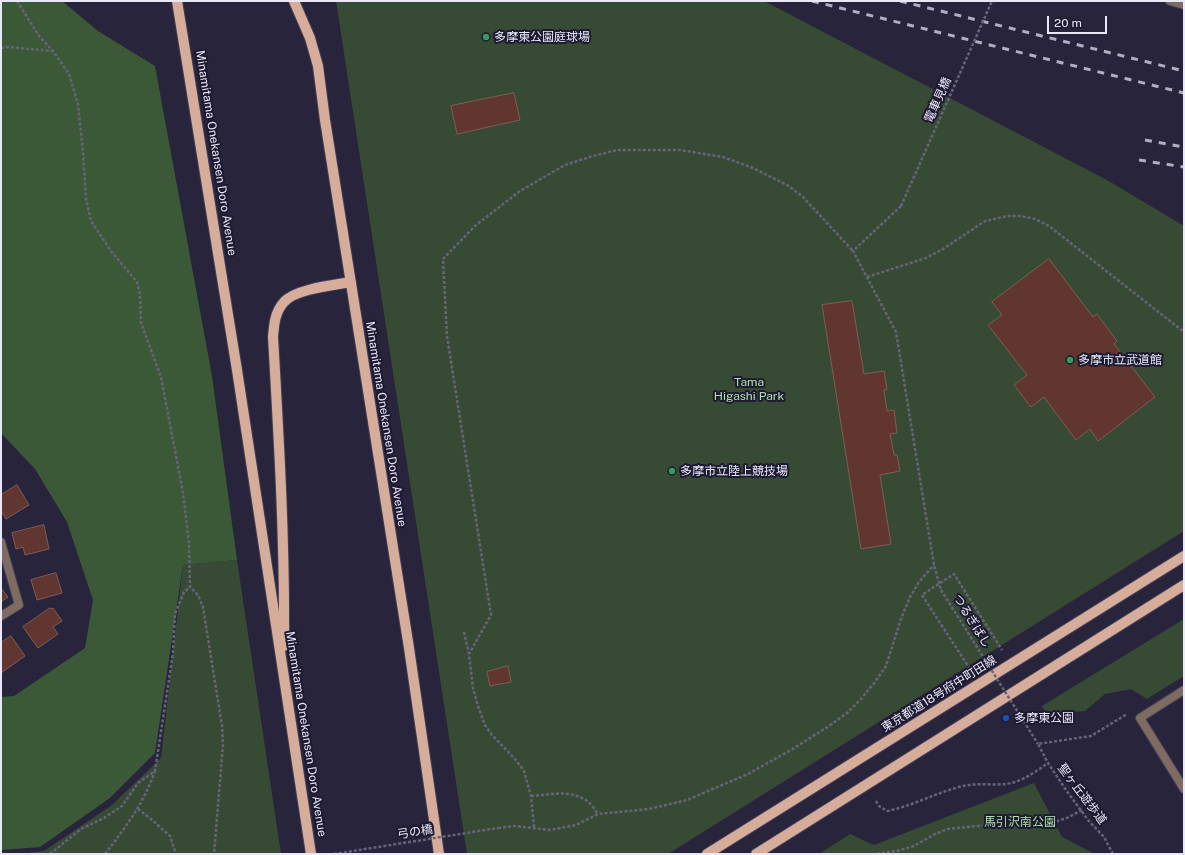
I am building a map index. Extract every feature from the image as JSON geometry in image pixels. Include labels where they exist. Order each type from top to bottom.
[{"type":"main road","name":"Minamitama Onekansen Doro Avenue","points":[[177,1],[235,355],[311,854]]},
{"type":"main road","name":"Minamitama Onekansen Doro Avenue","points":[[294,1],[310,38],[318,66],[325,120],[409,648],[439,854]]},
{"type":"main road","points":[[284,678],[282,507],[273,337],[274,323],[278,311],[284,301],[299,292],[351,282]]},
{"type":"main road","name":"東京都道18号府中町田線","points":[[707,854],[1184,556]]},
{"type":"main road","points":[[756,854],[1184,585]]},
{"type":"street","points":[[1170,1],[1184,5]]},
{"type":"street","points":[[1,542],[18,605],[1,616]]},
{"type":"street","points":[[1184,690],[1140,718],[1184,789]]},
{"type":"path","points":[[16,1],[39,36],[53,51],[70,74],[78,104],[86,199],[91,221],[111,251],[137,282],[140,295],[141,323],[161,377],[183,493],[189,543],[190,587],[198,595],[203,607],[222,726],[223,745],[214,854]]},
{"type":"path","name":"電車見橋","points":[[853,251],[901,206],[992,1]]},
{"type":"path","points":[[1,48],[7,46],[53,51]]},
{"type":"path","points":[[469,654],[491,615],[447,336],[443,258],[476,226],[520,191],[565,165],[617,150],[680,150],[722,157],[753,168],[787,186],[802,196],[853,251],[896,332],[934,565],[940,583]]},
{"type":"path","points":[[867,277],[926,258],[943,249],[985,221],[1007,216],[1020,216],[1035,219],[1049,226],[1184,332]]},
{"type":"path","points":[[531,796],[562,793],[582,798],[591,805],[598,814],[649,809],[687,800],[748,774],[791,750],[847,713],[861,699],[886,666],[901,619],[910,598],[919,582],[934,565]]},
{"type":"path","points":[[970,670],[922,594],[954,574],[1002,650]]},
{"type":"path","name":"つるぎばし","points":[[940,583],[941,590],[1038,744]]},
{"type":"path","points":[[104,854],[138,809],[149,789],[155,771],[173,653],[175,614],[184,592],[190,587]]},
{"type":"path","points":[[464,632],[469,654],[473,688],[478,706],[492,735],[515,759],[524,771],[531,796],[534,828]]},
{"type":"path","points":[[1038,744],[1091,736],[1136,708],[1140,718]]},
{"type":"path","name":"聖ヶ丘遊歩道","points":[[1038,744],[1048,764],[1088,820],[1104,837],[1114,854]]},
{"type":"path","points":[[876,801],[879,806],[887,811],[900,808],[965,785],[1014,782],[1048,764]]},
{"type":"path","points":[[50,854],[81,828],[104,818],[122,806],[138,783],[155,771]]},
{"type":"path","points":[[138,809],[170,836],[176,854]]},
{"type":"path","points":[[877,854],[897,851],[914,846],[935,834],[948,829],[976,826],[1010,826],[1028,822],[1058,821],[1068,818],[1082,810]]},
{"type":"path","name":"弓の橋","points":[[334,854],[515,826],[550,830],[576,825],[598,814]]},
{"type":"green space","points":[[1,1],[62,1],[98,31],[155,66],[212,376],[237,560],[183,565],[155,753],[110,798],[40,847],[1,850],[1,697],[14,696],[85,648],[93,600],[67,522],[35,469],[1,433]]},
{"type":"green space","name":"Tama Higashi Park","points":[[336,1],[764,1],[1107,180],[1184,226],[1184,531],[668,854],[467,854]]},
{"type":"green space","points":[[237,560],[281,854],[19,854],[44,851],[112,805],[161,758],[183,565]]},
{"type":"green space","points":[[1184,619],[1184,676],[1147,699],[1131,689],[1105,694],[1085,711],[1047,714],[1042,706]]},
{"type":"green space","name":"馬引沢南公園","points":[[1034,783],[1062,837],[1093,854],[819,854],[850,834],[874,845]]},
{"type":"building","points":[[514,93],[520,120],[457,134],[451,106]]},
{"type":"building","name":"多摩市立武道館","points":[[1049,259],[1093,317],[1097,314],[1117,341],[1114,344],[1155,397],[1098,441],[1090,429],[1076,440],[1044,397],[1031,407],[1014,385],[1027,375],[988,325],[1002,315],[992,302]]},
{"type":"building","points":[[852,301],[864,374],[884,371],[887,389],[884,390],[887,411],[894,410],[897,433],[890,434],[894,455],[897,455],[900,471],[880,475],[891,544],[861,549],[822,305]]},
{"type":"building","points":[[17,485],[29,505],[6,519],[1,511],[1,495]]},
{"type":"building","points":[[44,525],[49,549],[25,555],[23,547],[16,549],[12,533]]},
{"type":"building","points":[[56,573],[62,593],[37,600],[31,580]]},
{"type":"building","points":[[1,588],[8,597],[1,602]]},
{"type":"building","points":[[50,608],[53,608],[62,621],[53,627],[58,634],[38,648],[23,627]]},
{"type":"building","points":[[11,636],[25,656],[1,673],[1,643]]},
{"type":"building","points":[[508,666],[511,682],[490,686],[487,672]]},
{"type":"railway","points":[[812,1],[1184,93]]},
{"type":"railway","points":[[900,1],[1184,71]]},
{"type":"railway","points":[[1145,140],[1184,147]]},
{"type":"railway","points":[[1139,160],[1184,167]]},
{"type":"place","name":"多摩東公園庭球場","points":[[486,37]]},
{"type":"place","name":"多摩市立武道館","points":[[1070,360]]},
{"type":"place","name":"多摩市立陸上競技場","points":[[672,471]]},
{"type":"place","name":"多摩東公園","points":[[1006,718]]}]
